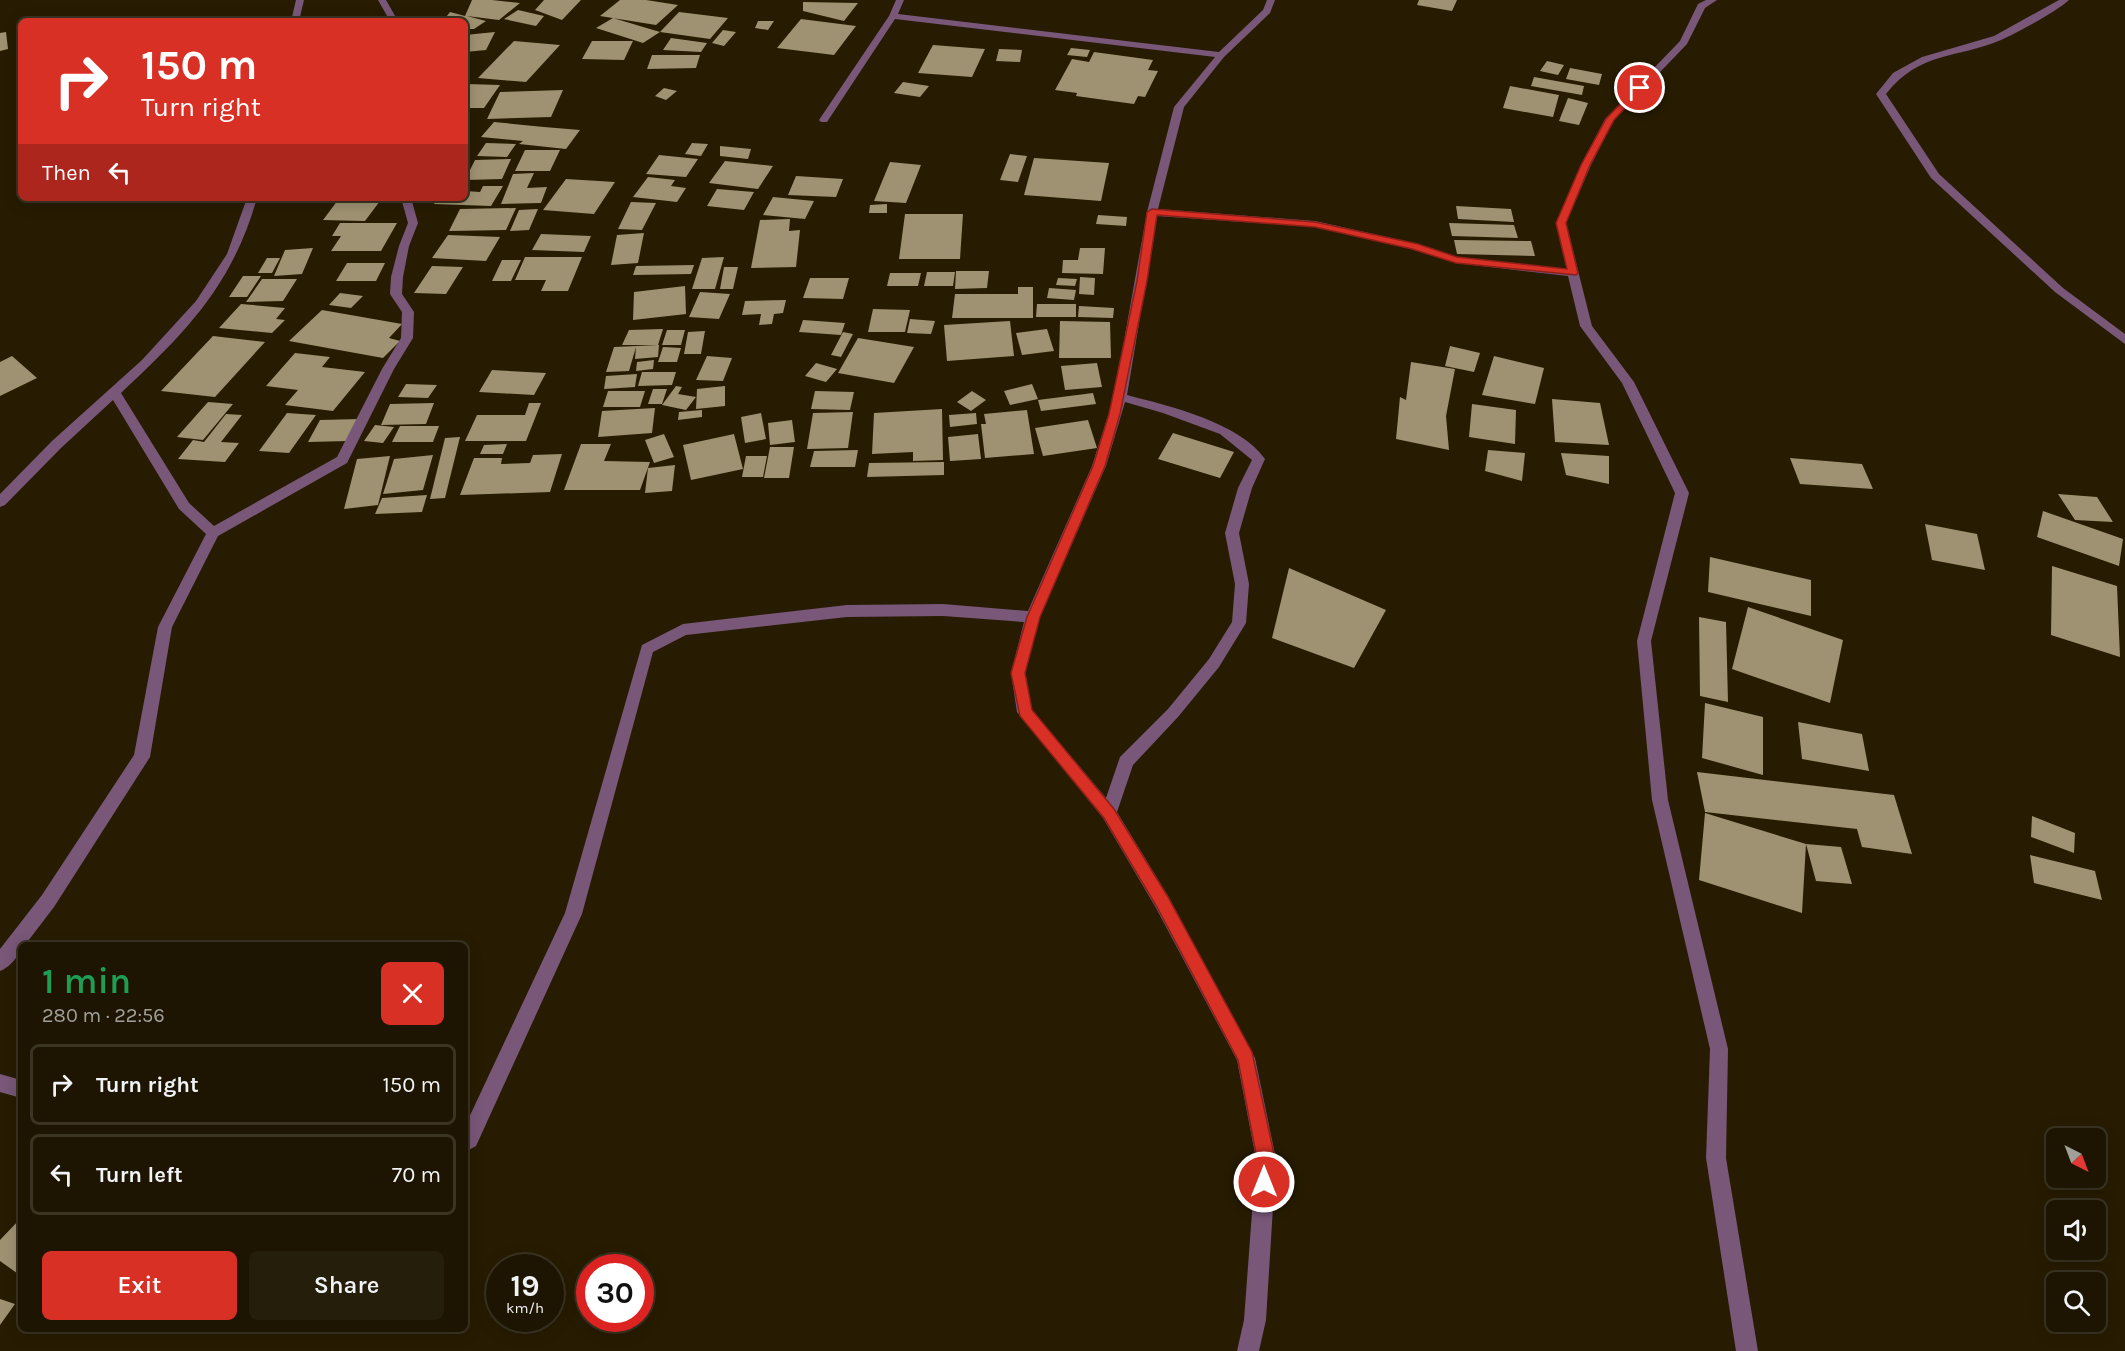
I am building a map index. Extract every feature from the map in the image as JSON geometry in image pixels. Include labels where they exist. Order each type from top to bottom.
[{"type":"street","points":[[296,18],[300,0]]},
{"type":"street","points":[[382,0],[392,18]]},
{"type":"street","points":[[824,120],[893,16],[900,0]]},
{"type":"street","points":[[1248,1351],[1255,1320],[1266,1159],[1246,1058],[1162,902],[1109,813],[1025,712],[1018,673],[1033,617],[1099,466],[1120,397],[1152,212],[1179,107],[1221,55],[1268,11],[1271,0]]},
{"type":"street","points":[[1713,0],[1701,6],[1684,42],[1610,119],[1586,165],[1561,223],[1586,326],[1628,382],[1682,493],[1644,641],[1660,800],[1719,1049],[1716,1158],[1747,1351]]},
{"type":"street","points":[[2065,0],[1997,38],[1916,64],[1896,75],[1881,94],[1935,176],[2059,291],[2125,340]]},
{"type":"street","points":[[893,16],[1221,55]]},
{"type":"street","points":[[0,502],[144,364],[198,307],[224,269],[251,201]]},
{"type":"street","points":[[0,963],[48,901],[142,757],[165,627],[213,533],[342,460],[388,369],[407,338],[408,312],[396,294],[404,246],[412,223],[407,201]]},
{"type":"street","points":[[1152,212],[1315,225],[1404,244],[1456,260],[1573,273]]},
{"type":"street","points":[[114,391],[184,506],[213,533]]},
{"type":"street","points":[[1109,813],[1126,762],[1173,713],[1214,663],[1239,623],[1242,584],[1232,532],[1245,488],[1259,459],[1224,431],[1167,410],[1120,397]]},
{"type":"street","points":[[468,1139],[573,914],[647,649],[683,630],[847,611],[943,610],[1033,617]]},
{"type":"street","points":[[0,1083],[18,1088]]},
{"type":"building","points":[[472,0],[520,3],[499,20],[467,16],[486,21],[474,29],[468,29],[468,18],[445,18],[450,12],[465,16]]},
{"type":"building","points":[[544,0],[581,0],[562,20],[535,10]]},
{"type":"building","points":[[620,0],[646,0],[678,5],[656,25],[600,16]]},
{"type":"building","points":[[1419,0],[1457,0],[1452,11],[1417,5]]},
{"type":"building","points":[[803,2],[858,3],[844,21],[803,11]]},
{"type":"building","points":[[518,10],[544,16],[536,26],[504,19]]},
{"type":"building","points":[[679,12],[728,18],[710,39],[660,32]]},
{"type":"building","points":[[613,18],[660,32],[643,43],[596,28]]},
{"type":"building","points":[[801,19],[856,26],[834,55],[777,48]]},
{"type":"building","points":[[758,21],[774,21],[768,30],[755,28]]},
{"type":"building","points":[[723,30],[736,32],[724,46],[712,43]]},
{"type":"building","points":[[6,32],[8,49],[0,51],[0,33]]},
{"type":"building","points":[[495,32],[486,50],[468,52],[468,35]]},
{"type":"building","points":[[671,38],[707,43],[701,52],[663,50]]},
{"type":"building","points":[[514,41],[560,45],[526,82],[478,78]]},
{"type":"building","points":[[592,41],[633,41],[624,60],[582,59]]},
{"type":"building","points":[[933,45],[985,49],[972,77],[918,73]]},
{"type":"building","points":[[1071,48],[1090,50],[1087,57],[1067,55]]},
{"type":"building","points":[[999,49],[1022,50],[1020,62],[996,61]]},
{"type":"building","points":[[1094,52],[1153,60],[1148,70],[1158,71],[1145,97],[1138,96],[1134,104],[1076,96],[1077,93],[1055,90],[1072,59],[1089,62]]},
{"type":"building","points":[[652,55],[700,55],[696,68],[647,69]]},
{"type":"building","points":[[1547,61],[1564,65],[1558,75],[1540,71]]},
{"type":"building","points":[[1570,68],[1602,74],[1599,85],[1566,79]]},
{"type":"building","points":[[1534,77],[1584,86],[1582,95],[1531,86]]},
{"type":"building","points":[[903,82],[929,86],[920,97],[894,93]]},
{"type":"building","points":[[468,84],[500,85],[484,108],[468,108]]},
{"type":"building","points":[[1510,86],[1559,95],[1553,117],[1503,108]]},
{"type":"building","points":[[664,88],[677,91],[666,100],[655,96]]},
{"type":"building","points":[[563,90],[551,117],[487,119],[500,92]]},
{"type":"building","points":[[1568,98],[1588,103],[1579,125],[1559,121]]},
{"type":"building","points":[[494,122],[580,130],[566,149],[519,144],[523,141],[481,137]]},
{"type":"building","points":[[486,143],[516,144],[507,157],[477,156]]},
{"type":"building","points":[[692,143],[708,144],[701,156],[685,154]]},
{"type":"building","points":[[720,146],[751,149],[748,159],[720,156]]},
{"type":"building","points":[[525,150],[560,150],[550,171],[515,171]]},
{"type":"building","points":[[1010,154],[1027,156],[1018,182],[1000,180]]},
{"type":"building","points":[[659,155],[698,159],[686,177],[646,174]]},
{"type":"building","points":[[1034,158],[1109,163],[1101,201],[1024,195]]},
{"type":"building","points":[[511,159],[502,179],[468,180],[468,174],[475,160]]},
{"type":"building","points":[[725,161],[773,166],[758,189],[709,183]]},
{"type":"building","points":[[890,162],[921,165],[906,203],[874,201]]},
{"type":"building","points":[[534,173],[527,188],[547,187],[541,203],[501,204],[513,174]]},
{"type":"building","points":[[796,176],[843,179],[836,197],[788,195]]},
{"type":"building","points":[[648,177],[675,180],[671,186],[686,188],[677,202],[633,197]]},
{"type":"building","points":[[566,179],[615,182],[594,214],[543,210]]},
{"type":"building","points":[[483,186],[503,186],[491,206],[434,204],[436,201],[468,201],[468,191],[480,192]]},
{"type":"building","points":[[717,189],[754,192],[744,210],[707,206]]},
{"type":"building","points":[[773,197],[814,201],[805,219],[763,215]]},
{"type":"building","points":[[337,201],[380,201],[365,221],[323,220]]},
{"type":"building","points":[[631,202],[656,203],[642,230],[618,229]]},
{"type":"building","points":[[887,204],[887,213],[869,213],[870,205]]},
{"type":"building","points":[[1456,206],[1511,209],[1514,222],[1458,219]]},
{"type":"building","points":[[516,208],[506,230],[449,231],[460,209]]},
{"type":"building","points":[[538,209],[529,230],[510,231],[519,210]]},
{"type":"building","points":[[905,214],[963,214],[960,259],[899,259]]},
{"type":"building","points":[[1098,215],[1127,217],[1126,226],[1096,224]]},
{"type":"building","points":[[790,219],[789,231],[800,230],[796,267],[751,268],[760,220]]},
{"type":"building","points":[[340,223],[397,223],[381,251],[331,251],[341,236],[332,236]]},
{"type":"building","points":[[1449,223],[1514,225],[1518,238],[1452,236]]},
{"type":"building","points":[[644,233],[638,263],[611,265],[617,235]]},
{"type":"building","points":[[541,234],[591,236],[584,252],[532,250]]},
{"type":"building","points":[[448,235],[500,237],[486,261],[432,258]]},
{"type":"building","points":[[1454,240],[1531,241],[1535,256],[1457,254]]},
{"type":"building","points":[[313,248],[302,274],[274,276],[285,250]]},
{"type":"building","points":[[1080,248],[1105,248],[1103,274],[1062,273],[1063,260],[1078,260]]},
{"type":"building","points":[[525,257],[582,257],[568,291],[541,291],[546,280],[515,280]]},
{"type":"building","points":[[724,257],[715,289],[692,289],[702,258]]},
{"type":"building","points":[[267,258],[280,258],[272,273],[258,273]]},
{"type":"building","points":[[502,260],[521,260],[511,281],[492,281]]},
{"type":"building","points":[[347,263],[385,263],[376,281],[336,281]]},
{"type":"building","points":[[694,265],[691,274],[633,275],[636,266]]},
{"type":"building","points":[[432,266],[463,267],[446,294],[414,293]]},
{"type":"building","points":[[724,267],[738,267],[733,289],[720,289]]},
{"type":"building","points":[[956,271],[989,271],[987,288],[955,289]]},
{"type":"building","points":[[927,272],[955,272],[953,286],[924,286]]},
{"type":"building","points":[[890,273],[921,273],[918,286],[887,286]]},
{"type":"building","points":[[243,276],[261,276],[247,297],[229,297]]},
{"type":"building","points":[[1080,277],[1095,278],[1094,295],[1079,294]]},
{"type":"building","points":[[810,278],[849,278],[843,299],[803,298]]},
{"type":"building","points":[[1058,278],[1077,279],[1075,286],[1056,285]]},
{"type":"building","points":[[262,279],[297,279],[283,301],[246,302]]},
{"type":"building","points":[[685,286],[686,314],[633,320],[634,292]]},
{"type":"building","points":[[1018,287],[1033,287],[1033,318],[952,318],[955,294],[1018,294]]},
{"type":"building","points":[[1049,288],[1076,290],[1074,300],[1047,298]]},
{"type":"building","points":[[700,292],[730,294],[719,319],[689,317]]},
{"type":"building","points":[[340,293],[363,296],[351,308],[329,305]]},
{"type":"building","points":[[786,300],[783,313],[774,314],[772,324],[759,325],[761,314],[742,315],[745,301]]},
{"type":"building","points":[[241,304],[285,308],[276,319],[285,320],[272,333],[219,328]]},
{"type":"building","points":[[1037,304],[1076,304],[1076,317],[1036,317]]},
{"type":"building","points":[[1079,306],[1114,308],[1113,318],[1078,317]]},
{"type":"building","points":[[873,309],[910,310],[905,332],[868,332]]},
{"type":"building","points":[[322,310],[402,324],[389,338],[400,341],[383,358],[289,341]]},
{"type":"building","points":[[910,319],[935,321],[931,334],[907,333]]},
{"type":"building","points":[[803,320],[845,323],[841,335],[799,332]]},
{"type":"building","points":[[1010,321],[1014,356],[947,361],[944,325]]},
{"type":"building","points":[[1060,321],[1110,322],[1111,358],[1059,358]]},
{"type":"building","points":[[663,329],[658,345],[622,345],[629,330]]},
{"type":"building","points":[[1047,329],[1054,351],[1022,355],[1016,333]]},
{"type":"building","points":[[667,330],[685,330],[681,345],[662,345]]},
{"type":"building","points":[[705,331],[701,354],[684,354],[688,332]]},
{"type":"building","points":[[843,332],[853,334],[841,357],[831,355]]},
{"type":"building","points":[[213,336],[265,342],[215,397],[161,391]]},
{"type":"building","points":[[858,338],[914,347],[894,383],[838,373]]},
{"type":"building","points":[[659,345],[658,357],[635,359],[636,347],[629,371],[606,372],[614,347]]},
{"type":"building","points":[[1450,346],[1480,353],[1474,372],[1445,366]]},
{"type":"building","points":[[663,347],[681,348],[677,362],[658,362]]},
{"type":"building","points":[[295,353],[330,357],[322,367],[365,372],[333,411],[285,405],[298,390],[266,386]]},
{"type":"building","points":[[12,356],[37,378],[0,396],[0,362]]},
{"type":"building","points":[[707,356],[732,358],[723,381],[696,380]]},
{"type":"building","points":[[1494,356],[1544,368],[1535,404],[1482,395]]},
{"type":"building","points":[[654,360],[653,369],[636,371],[637,362]]},
{"type":"building","points":[[1411,362],[1455,369],[1446,416],[1449,450],[1396,439],[1400,397],[1406,400]]},
{"type":"building","points":[[816,363],[837,369],[826,382],[805,376]]},
{"type":"building","points":[[1097,363],[1102,387],[1065,390],[1061,366]]},
{"type":"building","points":[[492,370],[546,373],[534,395],[479,392]]},
{"type":"building","points":[[642,372],[676,372],[672,385],[638,386]]},
{"type":"building","points":[[637,374],[635,387],[604,389],[606,376]]},
{"type":"building","points":[[406,384],[437,385],[428,398],[398,397]]},
{"type":"building","points":[[1032,384],[1038,399],[1010,405],[1004,391]]},
{"type":"building","points":[[676,386],[682,387],[678,394],[696,397],[686,410],[662,405]]},
{"type":"building","points":[[725,386],[725,406],[696,409],[697,389]]},
{"type":"building","points":[[653,389],[667,389],[662,404],[648,404]]},
{"type":"building","points":[[608,391],[645,391],[640,407],[603,407]]},
{"type":"building","points":[[815,391],[854,392],[850,410],[811,409]]},
{"type":"building","points":[[972,391],[986,400],[971,411],[957,402]]},
{"type":"building","points":[[1093,393],[1096,404],[1041,411],[1038,400]]},
{"type":"building","points":[[1552,399],[1600,403],[1609,445],[1555,442]]},
{"type":"building","points":[[208,402],[233,404],[203,440],[177,437]]},
{"type":"building","points":[[434,403],[426,424],[381,425],[390,404]]},
{"type":"building","points":[[529,403],[541,403],[526,441],[465,441],[477,415],[525,415]]},
{"type":"building","points":[[1472,404],[1516,410],[1515,444],[1469,437]]},
{"type":"building","points":[[655,408],[652,433],[598,437],[602,411]]},
{"type":"building","points":[[942,409],[943,460],[913,461],[913,452],[872,454],[874,413]]},
{"type":"building","points":[[702,410],[702,417],[678,420],[679,412]]},
{"type":"building","points":[[1027,410],[1034,454],[985,458],[981,424],[986,424],[984,414]]},
{"type":"building","points":[[853,412],[848,448],[807,449],[813,413]]},
{"type":"building","points":[[287,413],[316,415],[289,453],[259,451]]},
{"type":"building","points":[[761,413],[766,439],[745,443],[741,417]]},
{"type":"building","points":[[976,413],[977,424],[950,427],[949,415]]},
{"type":"building","points":[[226,414],[242,415],[221,442],[239,443],[225,462],[178,459],[193,440],[204,442]]},
{"type":"building","points":[[360,419],[349,441],[308,442],[320,420]]},
{"type":"building","points":[[792,420],[795,442],[770,445],[768,423]]},
{"type":"building","points":[[1088,420],[1097,448],[1043,456],[1035,428]]},
{"type":"building","points":[[375,425],[394,427],[383,443],[364,441]]},
{"type":"building","points":[[400,426],[439,426],[433,442],[392,442]]},
{"type":"building","points":[[1173,433],[1234,452],[1220,478],[1158,459]]},
{"type":"building","points":[[664,434],[674,457],[654,463],[645,440]]},
{"type":"building","points":[[734,434],[743,469],[691,480],[683,445]]},
{"type":"building","points":[[978,434],[981,459],[950,461],[948,437]]},
{"type":"building","points":[[460,437],[445,498],[430,499],[445,438]]},
{"type":"building","points":[[507,444],[503,454],[480,454],[484,445]]},
{"type":"building","points":[[581,444],[611,444],[604,461],[650,462],[640,490],[564,490]]},
{"type":"building","points":[[770,447],[794,447],[789,478],[764,478]]},
{"type":"building","points":[[858,450],[855,467],[810,467],[814,451]]},
{"type":"building","points":[[1488,450],[1525,453],[1522,481],[1485,471]]},
{"type":"building","points":[[1561,453],[1609,456],[1609,484],[1566,475]]},
{"type":"building","points":[[562,454],[550,492],[460,495],[474,458],[502,458],[501,464],[530,463],[533,455]]},
{"type":"building","points":[[433,455],[423,490],[383,494],[394,459]]},
{"type":"building","points":[[390,456],[378,505],[344,509],[357,459]]},
{"type":"building","points":[[746,456],[767,456],[763,477],[742,477]]},
{"type":"building","points":[[1790,458],[1862,464],[1873,489],[1800,484]]},
{"type":"building","points":[[944,462],[944,475],[867,477],[869,463]]},
{"type":"building","points":[[675,465],[672,491],[645,493],[648,468]]},
{"type":"building","points":[[2058,494],[2097,497],[2113,522],[2075,520]]},
{"type":"building","points":[[427,495],[422,512],[375,514],[382,498]]},
{"type":"building","points":[[2043,511],[2123,539],[2119,566],[2037,537]]},
{"type":"building","points":[[1925,524],[1977,534],[1985,570],[1932,560]]},
{"type":"building","points":[[1710,557],[1811,580],[1811,616],[1708,592]]},
{"type":"building","points":[[2052,566],[2117,586],[2120,657],[2051,635]]},
{"type":"building","points":[[1289,568],[1386,610],[1354,668],[1272,638]]},
{"type":"building","points":[[1748,607],[1843,640],[1830,703],[1732,669]]},
{"type":"building","points":[[1699,617],[1726,622],[1728,702],[1700,696]]},
{"type":"building","points":[[1705,703],[1763,717],[1763,775],[1702,758]]},
{"type":"building","points":[[1798,722],[1862,734],[1869,771],[1802,759]]},
{"type":"building","points":[[1697,772],[1894,795],[1912,854],[1862,847],[1857,829],[1705,812]]},
{"type":"building","points":[[1705,813],[1806,844],[1802,913],[1699,880]]},
{"type":"building","points":[[2032,816],[2075,833],[2074,853],[2031,837]]},
{"type":"building","points":[[1806,844],[1841,847],[1852,884],[1816,881]]},
{"type":"building","points":[[2030,855],[2095,871],[2102,900],[2034,883]]},
{"type":"building","points":[[18,1221],[18,1274],[0,1261],[0,1240]]},
{"type":"building","points":[[0,1299],[15,1304],[0,1325]]},
{"type":"route","points":[[1264,1182],[1266,1159],[1246,1058],[1162,902],[1109,813],[1025,712],[1018,673],[1033,617],[1099,466],[1120,397],[1142,281],[1152,212],[1250,218],[1315,225],[1362,233],[1414,246],[1456,260],[1573,273],[1561,223],[1586,165],[1610,119],[1640,88]]}]
